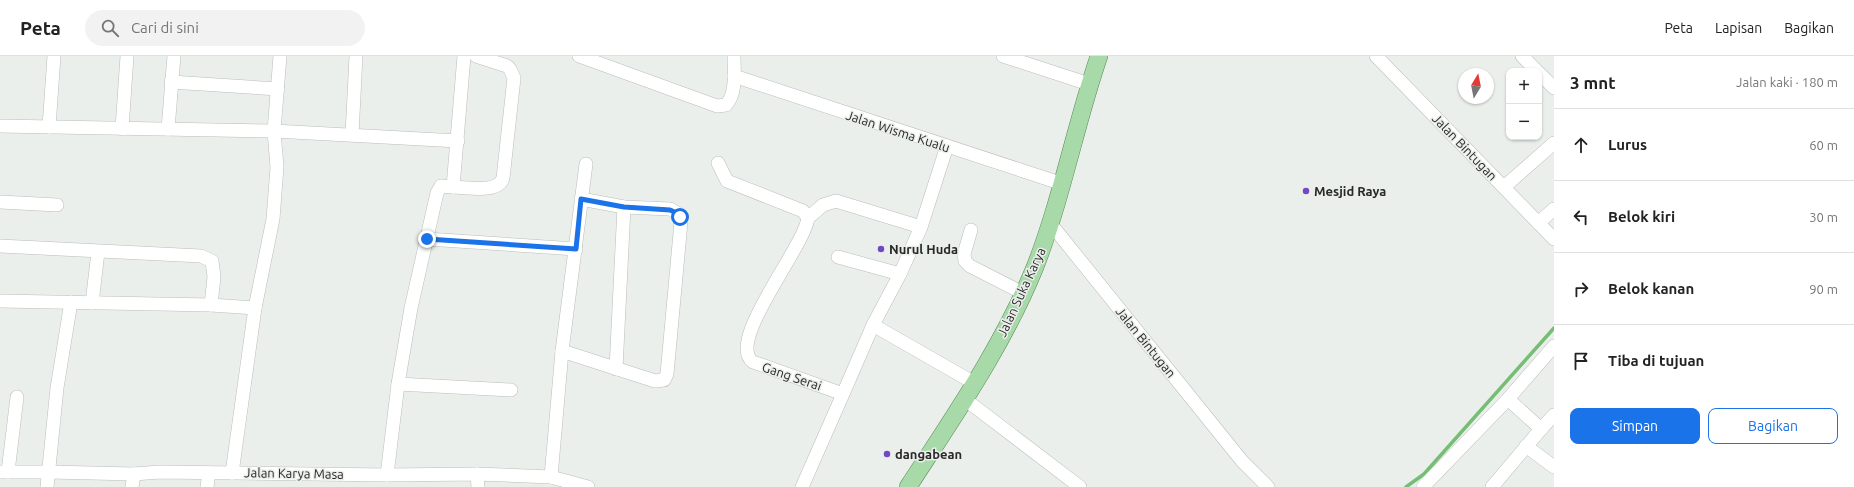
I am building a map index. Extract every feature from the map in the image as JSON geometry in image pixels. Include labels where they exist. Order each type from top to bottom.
[{"type":"main road","name":"Jalan Suka Karya","points":[[908,487],[976,384],[1023,293],[1050,223],[1063,184],[1089,84],[1099,56]]},
{"type":"street","points":[[49,127],[54,56]]},
{"type":"street","points":[[122,128],[127,56]]},
{"type":"street","points":[[168,129],[174,56]]},
{"type":"street","points":[[232,473],[255,308],[273,219],[277,168],[274,131],[280,56]]},
{"type":"street","points":[[352,135],[356,56]]},
{"type":"street","points":[[453,187],[464,56]]},
{"type":"street","points":[[387,475],[398,384],[411,308],[438,190],[444,185],[453,187],[495,188],[501,183],[503,178],[514,78],[507,66],[476,56]]},
{"type":"street","points":[[579,56],[717,106],[726,105],[731,99],[734,76],[734,56]]},
{"type":"street","points":[[1003,56],[1089,84]]},
{"type":"street","name":"Jalan Bintugan","points":[[1376,56],[1554,239]]},
{"type":"street","points":[[1523,57],[1534,68]]},
{"type":"street","name":"Jalan Wisma Kualu","points":[[734,76],[1063,184]]},
{"type":"street","points":[[1542,76],[1554,88]]},
{"type":"street","points":[[172,82],[278,89]]},
{"type":"street","points":[[0,126],[274,131],[458,141]]},
{"type":"street","points":[[1504,187],[1554,143]]},
{"type":"street","points":[[802,487],[873,325],[900,274],[921,227],[947,146]]},
{"type":"street","points":[[718,163],[727,181],[803,211],[808,218],[823,205],[836,201],[921,227]]},
{"type":"street","points":[[551,477],[562,351],[586,164]]},
{"type":"street","points":[[562,351],[655,381],[664,380],[668,374],[681,227],[680,216],[674,210],[624,207],[581,199]]},
{"type":"street","points":[[0,202],[57,205]]},
{"type":"street","points":[[616,369],[624,207]]},
{"type":"street","points":[[1538,223],[1554,209]]},
{"type":"street","name":"Gang Serai","points":[[808,218],[806,230],[750,330],[747,355],[754,362],[843,394]]},
{"type":"street","name":"Jalan Bintugan","points":[[1050,223],[1242,461],[1268,487]]},
{"type":"street","points":[[972,230],[964,254],[965,262],[1023,293]]},
{"type":"street","points":[[427,239],[576,249]]},
{"type":"street","points":[[0,246],[201,256],[210,259],[213,264],[214,277],[211,305]]},
{"type":"street","points":[[92,303],[98,252]]},
{"type":"street","points":[[838,257],[900,274]]},
{"type":"street","points":[[0,301],[211,305],[255,308]]},
{"type":"street","points":[[47,487],[58,388],[71,302]]},
{"type":"street","points":[[873,325],[976,384]]},
{"type":"street","points":[[1423,487],[1508,399],[1554,346]]},
{"type":"street","points":[[398,384],[511,390]]},
{"type":"street","points":[[4,472],[17,397]]},
{"type":"street","points":[[1508,399],[1541,429]]},
{"type":"street","points":[[966,400],[1080,487]]},
{"type":"street","points":[[1492,487],[1554,415]]},
{"type":"street","points":[[1526,446],[1554,467]]},
{"type":"street","name":"Jalan Karya Masa","points":[[4,472],[49,472],[133,481],[160,472],[387,475],[477,474],[551,477],[588,487]]},
{"type":"street","points":[[207,487],[209,473]]},
{"type":"street","points":[[477,474],[478,487]]},
{"type":"waterway","points":[[1406,487],[1424,474],[1554,328]]},
{"type":"place","name":"Mesjid Raya","points":[[1306,191]]},
{"type":"place","name":"Nurul Huda","points":[[881,249]]},
{"type":"place","name":"dangabean","points":[[887,454]]},
{"type":"route","points":[[427,239],[576,249],[581,199],[624,207],[674,210],[680,217]]}]
